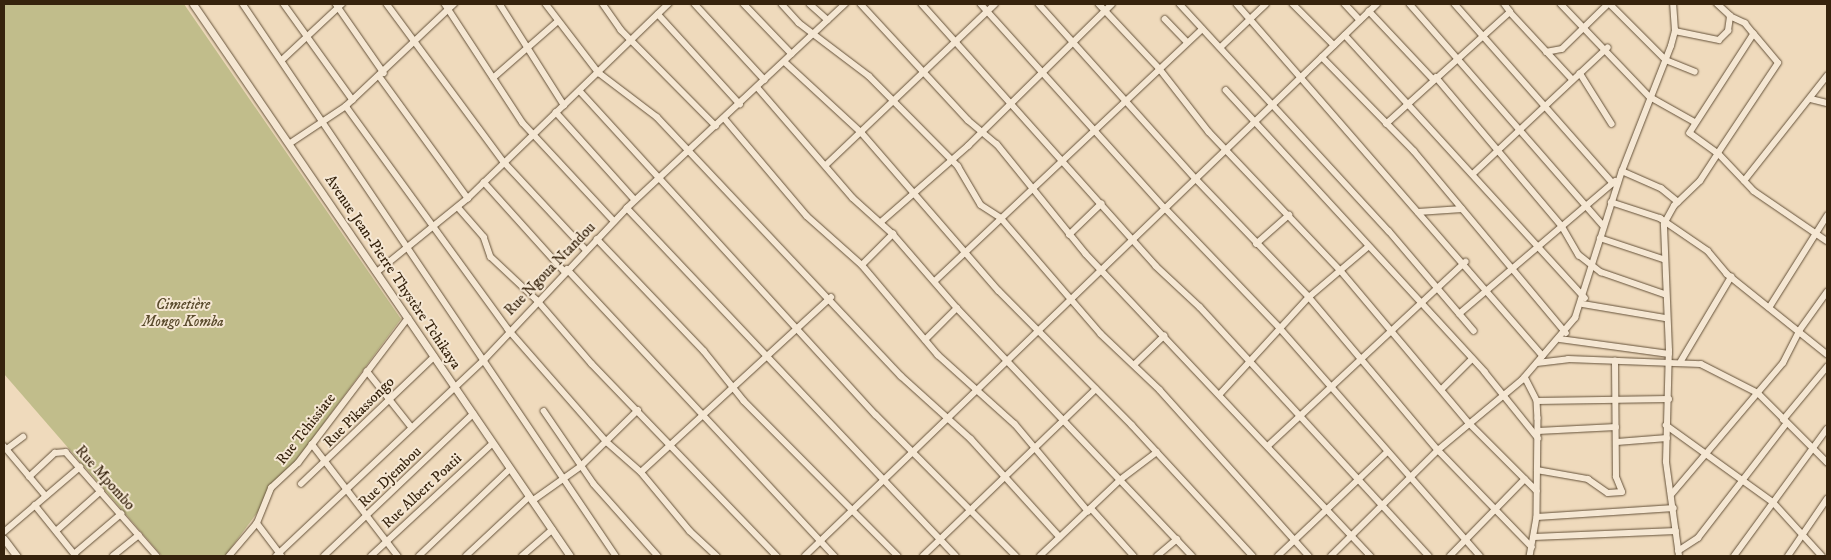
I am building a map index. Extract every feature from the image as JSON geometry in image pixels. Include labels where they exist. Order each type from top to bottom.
[{"type":"street","name":"Avenue Jean-Pierre Thystère Tchikaya","points":[[193,4],[569,556]]},
{"type":"street","points":[[243,4],[410,248],[616,556]]},
{"type":"street","points":[[284,4],[353,100]]},
{"type":"street","points":[[387,4],[414,45],[504,162],[586,250]]},
{"type":"street","points":[[289,144],[346,106],[414,45],[447,6],[454,4]]},
{"type":"street","points":[[500,4],[564,105]]},
{"type":"street","points":[[546,4],[599,73],[637,97],[831,297],[901,376],[1005,476],[1060,537]]},
{"type":"street","points":[[603,4],[621,30],[633,39],[716,126]]},
{"type":"street","points":[[656,4],[660,12],[740,104]]},
{"type":"street","points":[[377,272],[410,248],[468,198],[668,4]]},
{"type":"street","points":[[696,4],[765,80]]},
{"type":"street","points":[[744,4],[792,54]]},
{"type":"street","points":[[782,4],[815,34],[869,76],[893,103],[952,161],[981,205],[1001,218],[1070,299],[1134,365],[1309,556]]},
{"type":"street","points":[[810,4],[828,20]]},
{"type":"street","name":"Rue Ngoua Ntandou","points":[[279,555],[410,425],[453,385],[484,360],[508,330],[635,200],[725,119],[845,4]]},
{"type":"street","points":[[861,4],[1034,186],[1069,235],[1370,556]]},
{"type":"street","points":[[922,4],[1011,100],[1133,239],[1302,417],[1359,482],[1429,556]]},
{"type":"street","points":[[981,4],[1165,208],[1280,327],[1386,453],[1480,556]]},
{"type":"street","points":[[826,165],[862,133],[956,40],[996,4]]},
{"type":"street","points":[[1039,4],[1128,100],[1196,179],[1256,244],[1309,297],[1360,361],[1438,450],[1532,547]]},
{"type":"street","points":[[1099,4],[1159,68],[1225,149],[1341,271],[1443,388],[1470,423],[1537,491]]},
{"type":"street","points":[[881,222],[913,190],[952,161],[1011,100],[1112,4]]},
{"type":"street","points":[[1180,4],[1221,47],[1271,106],[1474,331]]},
{"type":"street","points":[[1237,4],[1298,79],[1465,262],[1543,356]]},
{"type":"street","points":[[1221,47],[1266,4]]},
{"type":"street","points":[[1293,4],[1334,45]]},
{"type":"street","points":[[1346,4],[1360,20]]},
{"type":"street","points":[[805,556],[1377,4]]},
{"type":"street","points":[[1410,4],[1520,125],[1589,205],[1603,225]]},
{"type":"street","points":[[1455,4],[1546,102],[1613,183]]},
{"type":"street","points":[[1504,4],[1572,79]]},
{"type":"street","points":[[1561,4],[1606,48],[1650,97],[1695,122]]},
{"type":"street","points":[[1546,52],[1562,49],[1609,4],[1666,60],[1694,72]]},
{"type":"street","points":[[1331,556],[1438,450],[1525,377],[1566,333],[1584,301],[1603,225],[1650,97],[1666,60],[1675,31],[1672,4]]},
{"type":"street","points":[[1678,553],[1671,495],[1666,424],[1669,399],[1669,354],[1664,294],[1664,224],[1678,202],[1700,181],[1778,63],[1745,23],[1730,16],[1717,4]]},
{"type":"street","points":[[282,60],[308,39],[339,5],[382,75],[468,198]]},
{"type":"street","points":[[447,6],[493,78],[533,134],[614,221]]},
{"type":"street","points":[[1369,11],[1434,78],[1497,149],[1562,226],[1593,268],[1664,294]]},
{"type":"street","points":[[1386,124],[1434,78],[1510,12]]},
{"type":"street","points":[[1675,31],[1719,40],[1728,31],[1730,16]]},
{"type":"street","points":[[1164,19],[1186,41]]},
{"type":"street","points":[[493,78],[526,47],[558,21]]},
{"type":"street","points":[[935,281],[1034,186],[1128,100],[1186,41],[1202,29]]},
{"type":"street","points":[[1754,34],[1725,85],[1695,122],[1690,134],[1718,153],[1744,181],[1827,241]]},
{"type":"street","points":[[1344,35],[1409,101],[1474,173],[1584,301],[1665,318]]},
{"type":"street","points":[[1474,173],[1520,125],[1606,48]]},
{"type":"street","points":[[1322,57],[1386,124],[1462,209],[1566,333]]},
{"type":"street","points":[[785,62],[862,133],[967,250],[999,291],[1040,329],[1253,556]]},
{"type":"street","points":[[1580,73],[1612,124]]},
{"type":"street","points":[[1744,181],[1811,99],[1827,76]]},
{"type":"street","points":[[758,88],[826,165],[893,234],[957,308],[1068,420],[1120,480],[1192,556]]},
{"type":"street","points":[[1226,90],[1256,120],[1368,247],[1421,301],[1504,394],[1538,438]]},
{"type":"street","points":[[580,91],[661,176],[876,415],[915,450],[1016,556]]},
{"type":"street","points":[[1811,99],[1827,103]]},
{"type":"street","points":[[346,106],[436,226],[508,330],[607,442],[641,472],[690,531],[718,556]]},
{"type":"street","points":[[556,112],[635,200]]},
{"type":"street","points":[[725,119],[807,216],[862,265],[925,340],[1037,449],[1134,556]]},
{"type":"street","points":[[1621,174],[1656,185],[1678,202]]},
{"type":"street","points":[[1459,314],[1537,245],[1589,205],[1621,174]]},
{"type":"street","points":[[484,182],[835,556]]},
{"type":"street","points":[[1611,202],[1660,218],[1664,224],[1708,251],[1731,277],[1827,354]]},
{"type":"street","points":[[1069,235],[1101,204]]},
{"type":"street","points":[[458,207],[484,237],[491,257],[537,300],[638,410],[777,556]]},
{"type":"street","points":[[627,208],[882,482],[956,556]]},
{"type":"street","points":[[1418,212],[1462,209]]},
{"type":"street","points":[[1256,244],[1289,215]]},
{"type":"street","points":[[1769,308],[1814,233],[1827,216]]},
{"type":"street","points":[[862,265],[893,234]]},
{"type":"street","points":[[1600,238],[1663,259]]},
{"type":"street","points":[[598,239],[732,386],[898,556]]},
{"type":"street","points":[[1220,394],[1309,297],[1368,247]]},
{"type":"street","points":[[1268,446],[1332,389],[1421,301],[1465,262]]},
{"type":"street","points":[[1681,361],[1731,277]]},
{"type":"street","points":[[1671,495],[1708,456],[1783,363],[1799,331],[1827,292]]},
{"type":"street","points":[[641,472],[732,386],[831,297]]},
{"type":"street","points":[[925,340],[957,308]]},
{"type":"street","name":"Rue Tchissiate","points":[[229,556],[257,523],[271,488],[312,444],[408,318]]},
{"type":"street","points":[[1134,365],[1164,336]]},
{"type":"street","points":[[1560,339],[1669,354]]},
{"type":"street","name":"Rue Pikassongo","points":[[301,484],[327,462],[390,398],[434,357]]},
{"type":"street","points":[[1443,388],[1472,359]]},
{"type":"street","points":[[1537,470],[1588,479],[1608,494],[1621,493],[1616,427],[1615,361]]},
{"type":"street","points":[[1537,363],[1681,361],[1709,367],[1758,393],[1827,462]]},
{"type":"street","points":[[1678,553],[1698,538],[1741,477],[1827,367]]},
{"type":"street","points":[[367,371],[410,425]]},
{"type":"street","points":[[1525,377],[1537,400],[1538,431],[1537,517],[1530,556]]},
{"type":"street","points":[[923,556],[942,540],[1005,476],[1068,420],[1096,389]]},
{"type":"street","points":[[1537,400],[1669,399]]},
{"type":"street","points":[[466,556],[530,499],[580,467],[638,410]]},
{"type":"street","points":[[544,411],[580,467],[658,556]]},
{"type":"street","name":"Rue Djembou","points":[[324,556],[473,414]]},
{"type":"street","points":[[1666,424],[1774,502],[1822,556]]},
{"type":"street","points":[[1538,431],[1616,427]]},
{"type":"street","points":[[1734,556],[1814,450],[1827,429]]},
{"type":"street","points":[[23,437],[5,447],[46,496]]},
{"type":"street","points":[[1617,442],[1667,438]]},
{"type":"street","points":[[312,444],[366,517],[398,556]]},
{"type":"street","name":"Rue Albert Poatii","points":[[371,556],[491,444]]},
{"type":"street","name":"Rue Mpombo","points":[[29,477],[60,450],[80,467],[102,491],[157,556]]},
{"type":"street","points":[[1040,556],[1120,480],[1157,452]]},
{"type":"street","points":[[1278,556],[1359,482],[1386,453]]},
{"type":"street","points":[[4,532],[80,467]]},
{"type":"street","points":[[419,556],[509,470]]},
{"type":"street","points":[[1450,556],[1525,479]]},
{"type":"street","points":[[56,531],[102,491]]},
{"type":"street","points":[[1788,556],[1827,499]]},
{"type":"street","points":[[35,505],[75,555],[121,514]]},
{"type":"street","points":[[1537,517],[1674,508]]},
{"type":"street","points":[[257,523],[279,555]]},
{"type":"street","points":[[522,556],[552,530]]},
{"type":"street","points":[[1534,537],[1676,531]]},
{"type":"street","points":[[114,556],[139,536]]},
{"type":"street","points":[[4,539],[17,556]]},
{"type":"street","points":[[1157,556],[1177,539]]},
{"type":"green space","name":"Cimetière Mongo Komba","points":[[4,4],[184,4],[401,319],[225,556],[162,556],[4,374]]}]
